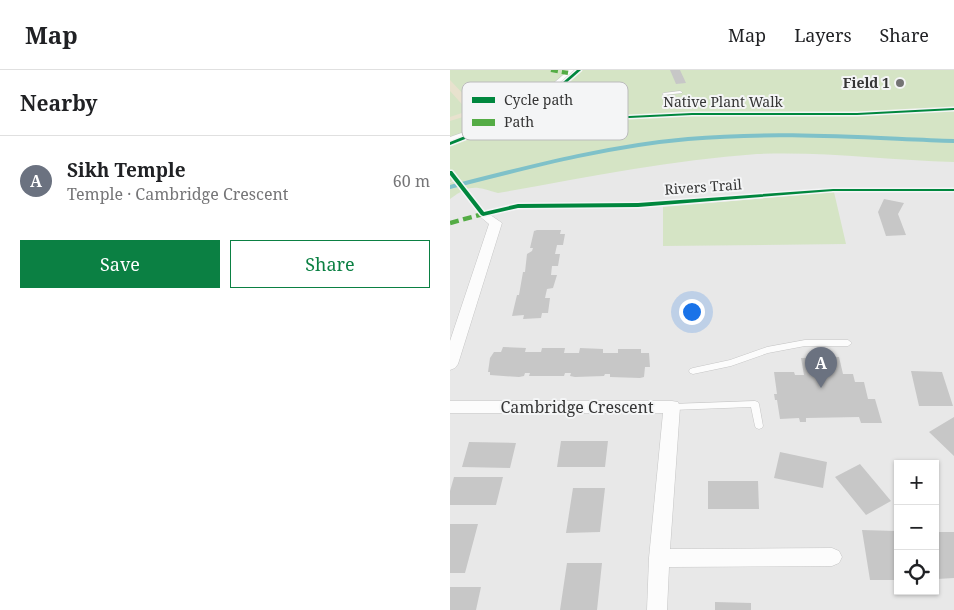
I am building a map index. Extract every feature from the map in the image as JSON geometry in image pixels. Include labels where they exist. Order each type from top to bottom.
[{"type":"street","points":[[450,364],[496,223],[483,214]]},
{"type":"street","name":"Cambridge Crescent","points":[[450,407],[672,407],[659,558],[657,610]]},
{"type":"street","points":[[659,558],[832,557]]},
{"type":"lane","points":[[558,82],[572,70]]},
{"type":"lane","points":[[664,94],[680,92]]},
{"type":"lane","points":[[450,139],[462,135]]},
{"type":"lane","points":[[693,372],[731,363],[766,350],[805,343],[848,343]]},
{"type":"lane","points":[[672,407],[755,404],[759,426]]},
{"type":"green space","points":[[450,70],[954,70],[954,162],[831,155],[757,154],[659,165],[498,193],[473,188],[463,191],[450,199],[450,183],[457,180],[450,182]]},
{"type":"green space","points":[[834,192],[846,244],[663,246],[663,207]]},
{"type":"sand","points":[[450,80],[462,93],[462,104],[450,91]]},
{"type":"sand","points":[[462,113],[462,117],[450,121],[450,117]]},
{"type":"building","points":[[670,70],[680,70],[686,83],[676,84]]},
{"type":"building","points":[[884,199],[904,203],[898,214],[906,235],[886,236],[878,212]]},
{"type":"building","points":[[561,230],[560,234],[565,234],[563,245],[557,245],[555,254],[560,254],[558,266],[552,266],[551,275],[557,275],[553,288],[547,289],[545,298],[550,298],[548,313],[542,313],[541,318],[523,319],[524,315],[512,316],[517,295],[519,295],[523,272],[525,272],[527,254],[532,251],[533,248],[530,248],[534,231]]},
{"type":"building","points":[[503,347],[526,348],[525,352],[541,352],[542,348],[565,348],[564,353],[579,353],[580,348],[603,349],[603,353],[618,353],[618,349],[641,349],[641,353],[649,353],[650,367],[645,367],[644,377],[640,378],[610,377],[610,374],[575,377],[570,376],[571,373],[565,373],[564,376],[529,376],[530,373],[525,373],[524,376],[519,377],[490,375],[490,372],[488,372],[490,358],[494,352],[501,352]]},
{"type":"building","points":[[839,357],[843,374],[853,374],[855,382],[864,382],[868,399],[875,399],[882,423],[861,423],[859,417],[806,418],[806,422],[800,422],[799,418],[780,419],[777,400],[775,400],[774,394],[777,394],[774,372],[794,372],[795,375],[804,375],[801,358]]},
{"type":"building","points":[[911,371],[942,372],[953,406],[919,406]]},
{"type":"building","points":[[954,417],[954,456],[929,432]]},
{"type":"building","points":[[561,441],[608,441],[605,467],[557,467]]},
{"type":"building","points":[[469,442],[516,443],[510,468],[462,467]]},
{"type":"building","points":[[780,452],[827,462],[823,488],[774,478]]},
{"type":"building","points":[[860,464],[891,501],[866,515],[835,477]]},
{"type":"building","points":[[454,477],[503,477],[496,505],[450,505],[450,491]]},
{"type":"building","points":[[708,481],[758,481],[759,509],[708,509]]},
{"type":"building","points":[[573,488],[605,488],[600,532],[566,533]]},
{"type":"building","points":[[450,524],[478,524],[465,573],[450,573]]},
{"type":"building","points":[[862,530],[894,531],[894,580],[870,580]]},
{"type":"building","points":[[939,532],[954,532],[954,578],[939,579]]},
{"type":"building","points":[[567,563],[602,563],[597,610],[560,610]]},
{"type":"building","points":[[450,587],[481,587],[476,610],[450,610]]},
{"type":"building","points":[[715,602],[751,603],[751,610],[715,610]]},
{"type":"waterway","points":[[450,187],[598,152],[688,139],[788,135],[954,141]]},
{"type":"marked path","points":[[551,70],[568,73]]},
{"type":"marked path","points":[[450,223],[483,214]]},
{"type":"cycle path","points":[[565,82],[579,70]]},
{"type":"cycle path","name":"Native Plant Walk","points":[[628,117],[692,114],[857,114],[954,109]]},
{"type":"cycle path","points":[[450,144],[462,139]]},
{"type":"cycle path","name":"Rivers Trail","points":[[450,172],[483,214],[518,206],[638,205],[833,190],[954,190]]},
{"type":"place","name":"Field 1","points":[[900,83]]},
{"type":"place","name":"Sikh Temple","points":[[821,388]]}]
